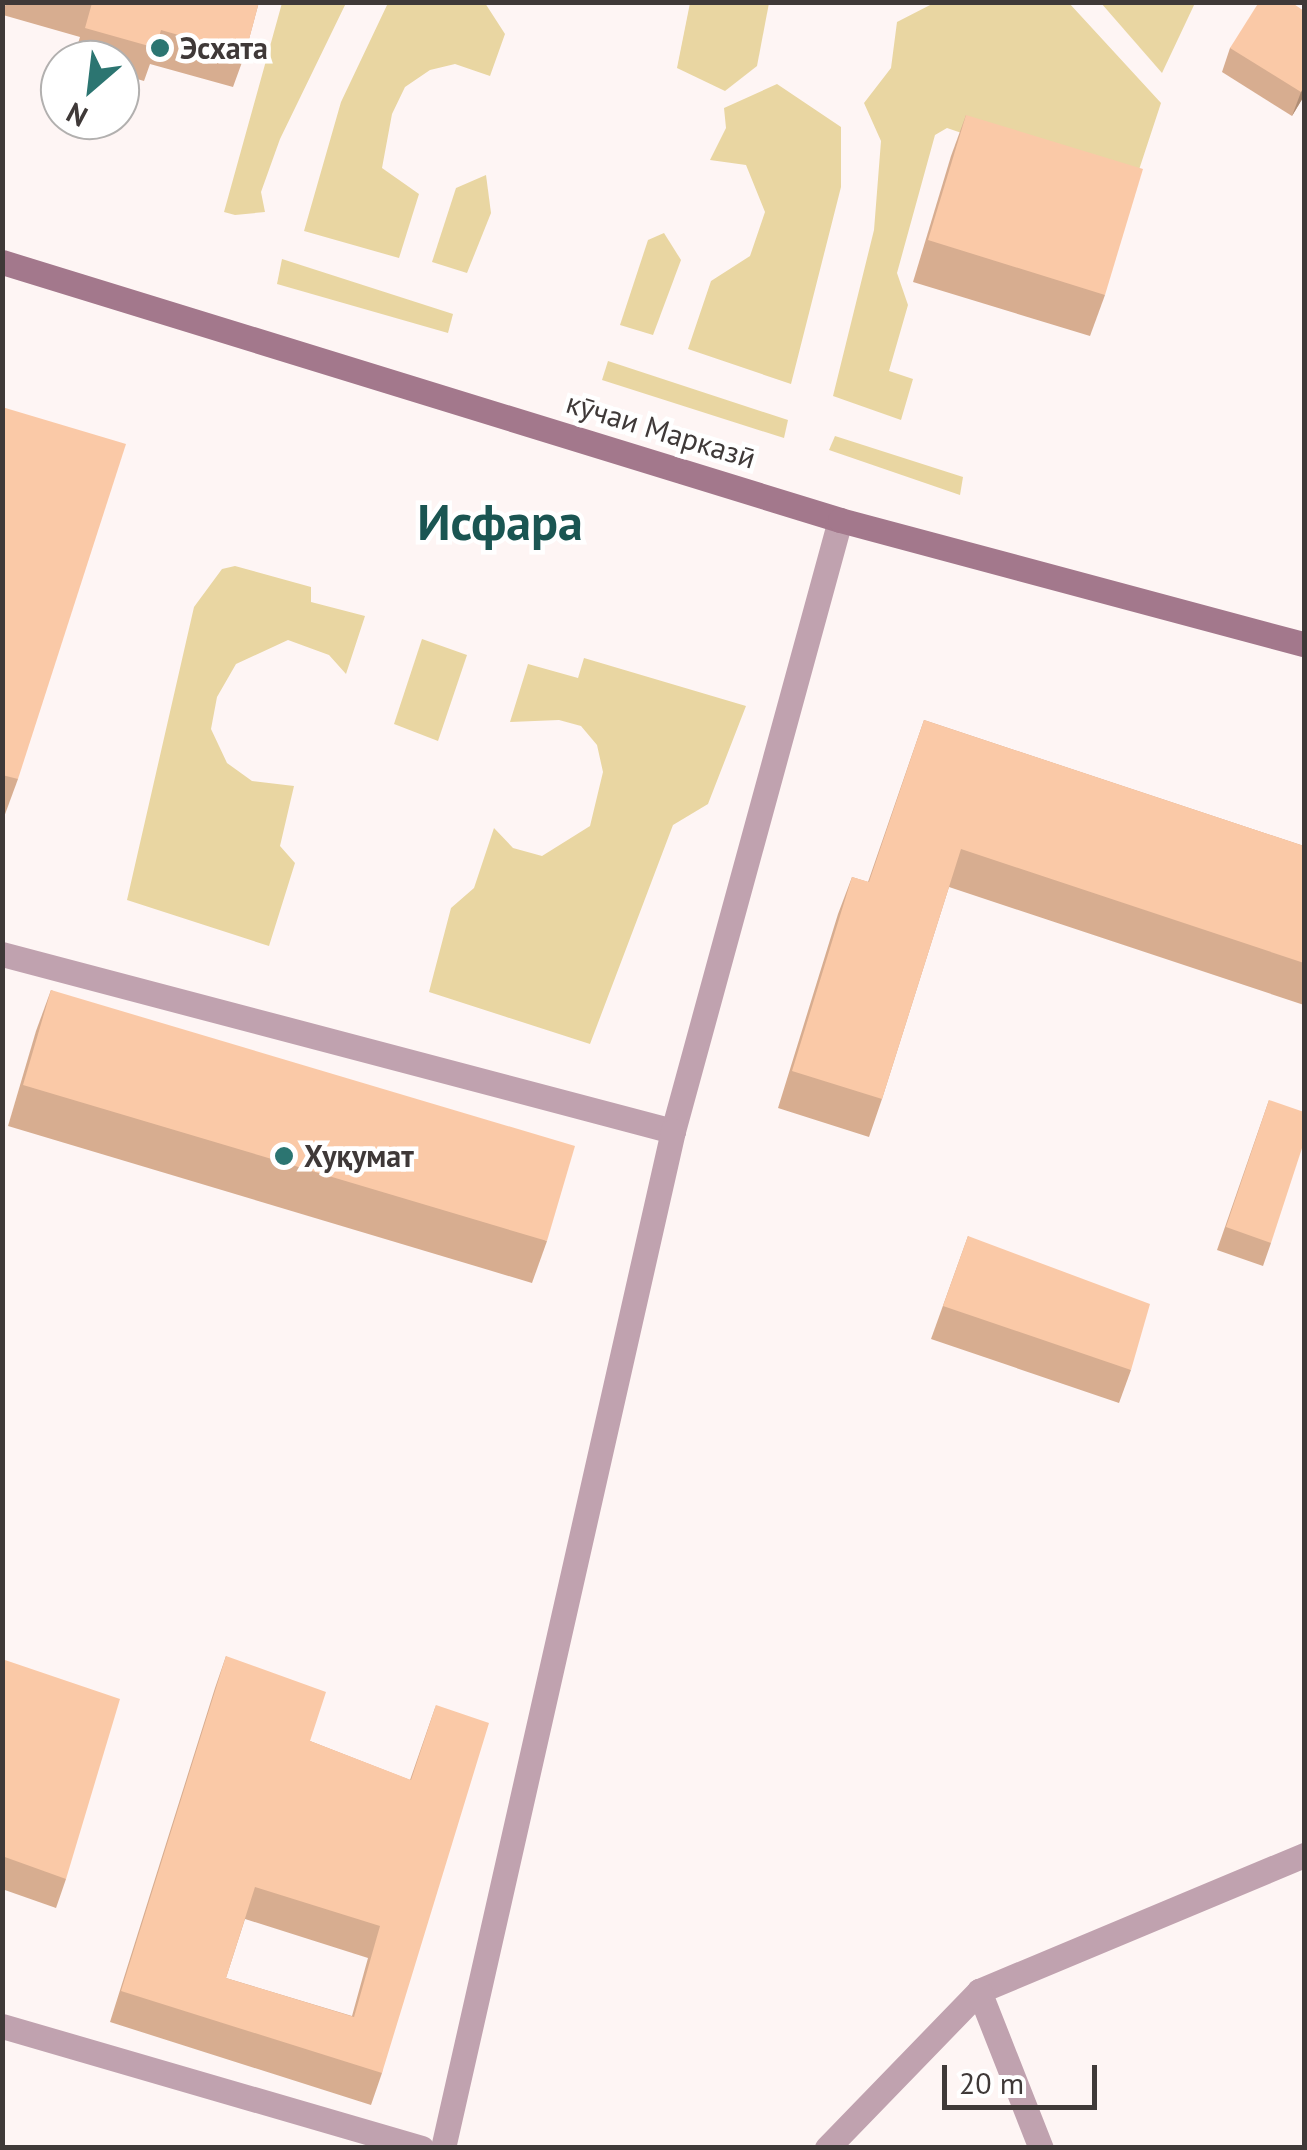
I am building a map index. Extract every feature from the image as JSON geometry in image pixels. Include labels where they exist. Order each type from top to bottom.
[{"type":"main road","name":"кӯчаи Марказӣ","points":[[2,262],[840,520],[1304,644]]},
{"type":"street","points":[[444,2148],[673,1132],[840,520]]},
{"type":"street","points":[[2,954],[673,1132]]},
{"type":"street","points":[[827,2148],[980,1992],[1304,1855]]},
{"type":"street","points":[[980,1992],[1040,2148]]},
{"type":"street","points":[[2,2026],[422,2148]]},
{"type":"shaded area","points":[[282,3],[346,3],[280,139],[261,192],[265,212],[235,215],[224,212]]},
{"type":"shaded area","points":[[388,3],[485,3],[505,34],[490,76],[455,64],[430,70],[405,87],[392,114],[382,168],[419,194],[399,258],[304,231],[341,102]]},
{"type":"shaded area","points":[[690,3],[769,3],[757,66],[725,91],[677,68]]},
{"type":"shaded area","points":[[934,3],[1069,3],[1161,103],[1132,191],[947,128],[935,135],[897,273],[908,305],[889,371],[913,379],[901,420],[833,396],[874,230],[881,141],[864,103],[891,68],[897,22]]},
{"type":"shaded area","points":[[1101,3],[1195,3],[1162,73]]},
{"type":"shaded area","points":[[777,84],[841,127],[841,187],[791,384],[688,349],[711,281],[750,256],[765,212],[746,165],[710,160],[726,128],[724,108]]},
{"type":"shaded area","points":[[486,175],[491,213],[467,273],[432,262],[456,188]]},
{"type":"shaded area","points":[[664,233],[681,260],[653,335],[620,325],[648,240]]},
{"type":"shaded area","points":[[282,259],[453,314],[448,333],[277,284]]},
{"type":"shaded area","points":[[608,361],[788,420],[784,438],[602,380]]},
{"type":"shaded area","points":[[835,436],[963,477],[960,495],[829,450]]},
{"type":"shaded area","points":[[235,566],[311,587],[311,602],[365,616],[346,674],[329,655],[288,640],[236,664],[217,697],[211,729],[227,763],[252,781],[294,786],[280,846],[295,863],[269,946],[127,900],[194,607],[222,569]]},
{"type":"shaded area","points":[[422,639],[467,655],[438,741],[394,724]]},
{"type":"shaded area","points":[[584,658],[746,706],[708,804],[673,825],[590,1044],[429,992],[451,908],[474,888],[494,828],[513,848],[542,856],[590,826],[603,772],[597,745],[581,726],[559,720],[510,722],[528,664],[578,678]]},
{"type":"building","points":[[89,2],[259,2],[245,54],[161,30],[156,48],[140,43],[140,40],[85,28],[92,3]]},
{"type":"building","points":[[1259,2],[1291,2],[1304,11],[1301,92],[1230,48]]},
{"type":"building","points":[[966,115],[1143,169],[1105,295],[928,240]]},
{"type":"building","points":[[2,407],[126,444],[18,779],[2,775]]},
{"type":"building","points":[[924,720],[1304,846],[1304,963],[961,849],[882,1099],[792,1071],[852,877],[869,882]]},
{"type":"building","points":[[51,990],[575,1146],[547,1241],[23,1085]]},
{"type":"building","points":[[1269,1100],[1304,1112],[1304,1142],[1271,1243],[1226,1227]]},
{"type":"building","points":[[968,1236],[1150,1304],[1131,1370],[943,1306]]},
{"type":"building","points":[[226,1656],[326,1692],[310,1741],[411,1780],[436,1705],[489,1723],[382,2073],[121,1991]],"holes":[[[255,1887],[380,1926],[354,2017],[226,1978]]]},
{"type":"building","points":[[2,1659],[120,1699],[66,1879],[2,1856]]},
{"type":"place","name":"Эсхата","points":[[160,48]]},
{"type":"place","name":"Хуқумат","points":[[284,1156]]},
{"type":"district","name":"Исфара","points":[[500,522]]}]
